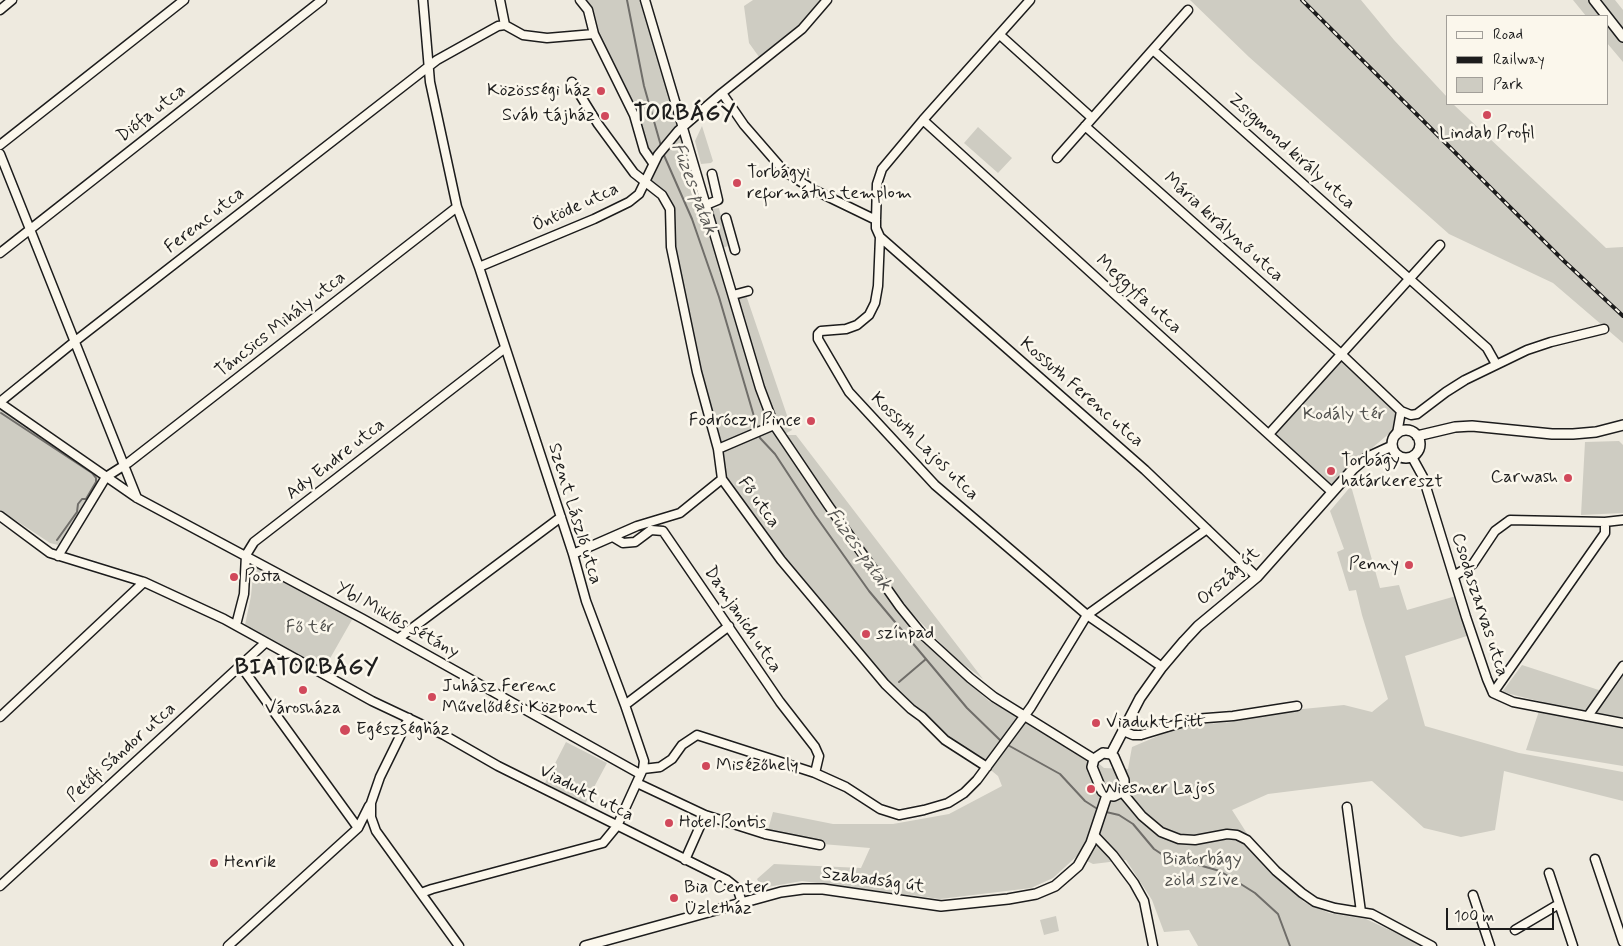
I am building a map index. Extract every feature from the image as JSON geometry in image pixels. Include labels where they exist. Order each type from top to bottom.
[{"type":"main road","points":[[1594,0],[1606,15]]},
{"type":"main road","points":[[1608,18],[1623,37]]},
{"type":"main road","points":[[1417,436],[1455,427],[1472,426],[1552,434],[1573,434],[1596,432],[1623,425]]},
{"type":"main road","points":[[1401,431],[1410,431],[1417,436],[1420,445],[1416,454],[1412,457],[1403,458],[1398,456],[1392,446],[1393,438],[1401,431]]},
{"type":"main road","name":"Ország út","points":[[1111,754],[1140,698],[1162,667],[1198,626],[1258,577],[1352,469],[1366,458],[1392,446]]},
{"type":"main road","points":[[1103,753],[1111,754],[1124,780],[1122,792],[1114,796],[1107,795],[1101,790],[1092,767],[1094,759],[1103,753]]},
{"type":"main road","name":"Szabadság út","points":[[584,946],[742,902],[781,892],[803,889],[823,889],[941,906],[1036,894],[1056,886],[1070,874],[1084,857],[1094,835],[1107,795]]},
{"type":"street","points":[[0,10],[12,0]]},
{"type":"street","points":[[0,145],[184,0]]},
{"type":"street","name":"Diófa utca","points":[[0,252],[322,0]]},
{"type":"street","name":"Szent László utca","points":[[422,0],[430,82],[457,207],[479,267],[561,516],[586,601],[639,742],[644,761],[642,771],[617,826],[603,843],[422,893]]},
{"type":"street","points":[[500,0],[505,25],[523,35],[547,38],[594,34]]},
{"type":"street","points":[[580,0],[588,10],[594,34],[634,115],[644,150],[653,163]]},
{"type":"street","points":[[645,0],[760,388],[774,425],[833,513],[900,608],[916,627],[970,678],[1025,716],[1094,759]]},
{"type":"street","name":"Öntöde utca","points":[[479,267],[594,220],[629,202],[639,194],[653,163],[667,143],[722,93],[802,29],[828,0]]},
{"type":"street","points":[[880,237],[876,228],[877,184],[882,169],[1030,0]]},
{"type":"street","points":[[1057,158],[1188,10]]},
{"type":"street","name":"Ferenc utca","points":[[0,403],[74,342],[429,66],[486,32],[505,25]]},
{"type":"street","points":[[1000,34],[1092,118]]},
{"type":"street","name":"Zsigmond király utca","points":[[1153,50],[1410,277],[1487,348],[1496,364]]},
{"type":"street","name":"Fő utca","points":[[572,82],[598,124],[634,172],[662,195],[670,209],[671,247],[697,372],[718,449],[722,479],[781,560],[885,684],[945,740],[987,767]]},
{"type":"street","points":[[722,93],[744,125],[784,171],[812,189],[876,220]]},
{"type":"street","name":"Meggyfa utca","points":[[923,120],[1332,492]]},
{"type":"street","name":"Mária királynő utca","points":[[1085,126],[1340,353],[1401,411]]},
{"type":"street","points":[[0,154],[137,498]]},
{"type":"street","points":[[706,205],[718,200],[712,174]]},
{"type":"street","name":"Táncsics Mihály utca","points":[[106,477],[123,466],[457,207]]},
{"type":"street","points":[[726,218],[735,250]]},
{"type":"street","name":"Kossuth Ferenc utca","points":[[880,237],[1139,465],[1258,577]]},
{"type":"street","name":"Kossuth Lajos utca","points":[[880,237],[878,286],[875,303],[869,315],[857,325],[846,329],[821,331],[818,334],[819,343],[849,392],[935,485],[1087,615],[1162,667]]},
{"type":"street","points":[[1269,434],[1340,353],[1440,245]]},
{"type":"street","points":[[733,295],[748,291]]},
{"type":"street","points":[[1397,434],[1401,411],[1411,415],[1417,414],[1446,392],[1496,364],[1527,350],[1604,329]]},
{"type":"street","name":"Ady Endre utca","points":[[246,555],[254,542],[505,348]]},
{"type":"street","points":[[0,403],[106,477],[58,556]]},
{"type":"street","points":[[718,449],[774,425]]},
{"type":"street","name":"Csodaszarvas utca","points":[[1412,457],[1423,477],[1486,679],[1493,694],[1514,702],[1623,723]]},
{"type":"street","name":"Ybl Miklós sétány","points":[[106,477],[137,498],[246,555],[642,771]]},
{"type":"street","points":[[573,554],[637,526],[680,513],[722,479]]},
{"type":"street","name":"Viadukt utca","points":[[0,516],[41,547],[58,556],[144,582],[236,625],[366,698],[409,718],[733,884],[740,893],[742,902]]},
{"type":"street","points":[[399,638],[561,516]]},
{"type":"street","points":[[1454,576],[1473,564],[1495,531],[1510,520],[1605,522],[1623,520]]},
{"type":"street","points":[[1493,694],[1604,533],[1605,522]]},
{"type":"street","points":[[642,771],[660,767],[672,759],[682,745],[697,735],[815,773],[846,787],[880,809],[899,815],[948,803],[964,793],[987,767],[1025,716],[1087,615],[1207,529]]},
{"type":"street","name":"Damjanich utca","points":[[613,537],[623,543],[635,542],[651,530],[663,531],[780,702],[815,747],[819,756],[815,773]]},
{"type":"street","points":[[236,625],[244,594],[246,555]]},
{"type":"street","points":[[0,717],[144,582]]},
{"type":"street","points":[[625,705],[729,626]]},
{"type":"street","name":"Petőfi Sándor utca","points":[[0,886],[265,642]]},
{"type":"street","points":[[240,665],[358,828],[376,831]]},
{"type":"street","points":[[1588,716],[1623,666]]},
{"type":"street","points":[[1123,731],[1133,735],[1141,734],[1194,719],[1233,716],[1297,706]]},
{"type":"street","points":[[228,946],[358,828],[409,718]]},
{"type":"street","points":[[637,783],[705,815],[765,834],[820,845]]},
{"type":"street","points":[[1122,792],[1142,816],[1161,832],[1179,839],[1195,840],[1227,834],[1237,835],[1247,840],[1276,871],[1315,902],[1335,908],[1372,914],[1432,946]]},
{"type":"street","points":[[371,803],[371,817],[376,831],[459,946]]},
{"type":"street","points":[[1347,807],[1361,912]]},
{"type":"street","points":[[685,860],[705,815]]},
{"type":"street","points":[[1094,835],[1113,855],[1144,900],[1153,946]]},
{"type":"street","points":[[1595,859],[1623,942]]},
{"type":"street","points":[[1549,873],[1573,946]]},
{"type":"street","points":[[1473,895],[1490,946]]},
{"type":"street","points":[[1515,930],[1559,904]]},
{"type":"green space","name":"Biatorbágy zöld szíve","points":[[581,0],[643,0],[678,131],[682,128],[757,392],[774,432],[897,610],[940,658],[989,701],[1091,757],[1104,768],[1128,769],[1132,747],[1172,730],[1193,725],[1232,722],[1282,711],[1344,705],[1372,712],[1388,699],[1356,590],[1349,591],[1337,552],[1344,549],[1330,511],[1351,486],[1380,588],[1399,585],[1407,610],[1463,594],[1476,633],[1405,656],[1425,726],[1519,753],[1623,772],[1623,801],[1504,771],[1495,830],[1461,837],[1424,828],[1372,781],[1268,794],[1232,810],[1262,857],[1304,902],[1329,913],[1366,919],[1424,946],[1198,946],[1189,930],[1164,932],[1152,900],[1126,860],[1093,864],[1077,856],[1053,878],[1031,888],[940,899],[802,881],[762,888],[757,879],[774,864],[861,868],[870,848],[766,837],[773,812],[833,824],[893,824],[949,814],[1002,786],[998,776],[950,743],[852,647],[722,479],[672,247],[670,209],[646,181],[672,137],[649,157]]},
{"type":"green space","points":[[753,0],[827,0],[802,29],[762,61],[749,43],[744,6]]},
{"type":"green space","points":[[1190,0],[1361,0],[1394,40],[1446,96],[1446,105],[1454,105],[1606,248],[1623,247],[1623,343],[1553,283],[1449,234],[1249,57]]},
{"type":"green space","points":[[1573,0],[1615,0],[1623,10],[1623,62],[1608,44],[1608,15],[1585,15]]},
{"type":"green space","points":[[702,126],[713,161],[711,163],[701,164],[695,141]]},
{"type":"green space","points":[[978,127],[1012,158],[998,173],[964,143]]},
{"type":"green space","points":[[719,208],[728,246],[720,249],[711,209]]},
{"type":"green space","points":[[746,295],[792,430],[781,436],[751,358],[736,298]]},
{"type":"green space","name":"Kodály tér","points":[[1340,353],[1411,415],[1365,454],[1332,492],[1269,434]]},
{"type":"green space","points":[[3,409],[99,478],[97,485],[58,545],[50,543],[0,510],[0,410]]},
{"type":"green space","points":[[784,435],[796,435],[983,679],[955,658],[903,604]]},
{"type":"green space","points":[[1619,441],[1623,445],[1623,513],[1581,515],[1585,442]]},
{"type":"green space","name":"Fő tér","points":[[254,565],[353,618],[324,669],[245,625],[251,596]]},
{"type":"green space","points":[[1522,665],[1608,693],[1623,673],[1623,766],[1526,750],[1542,702],[1502,692]]},
{"type":"green space","points":[[566,742],[607,763],[585,804],[545,783]]},
{"type":"green space","points":[[1056,916],[1059,931],[1044,935],[1040,920]]},
{"type":"waterway","name":"Füzes-patak","points":[[627,0],[644,86],[661,146]]},
{"type":"waterway","name":"Füzes-patak","points":[[663,153],[692,219],[719,297],[758,430]]},
{"type":"waterway","points":[[1,413],[92,473],[96,478],[96,482],[86,499],[82,499],[78,504],[77,512],[57,540]]},
{"type":"waterway","name":"Füzes-patak","points":[[759,434],[760,438],[775,454],[815,515],[869,591],[967,708],[1002,742]]},
{"type":"waterway","points":[[899,682],[926,659]]},
{"type":"waterway","name":"Füzes-patak","points":[[1006,744],[1060,774],[1085,801],[1099,810]]},
{"type":"waterway","name":"Füzes-patak","points":[[1106,812],[1119,815],[1133,824],[1154,849],[1163,855],[1220,871],[1255,893],[1278,914],[1290,946]]},
{"type":"railway","points":[[1302,0],[1564,261],[1623,316]]},
{"type":"place","name":"Közösségi ház","points":[[601,91]]},
{"type":"place","name":"Lindab Profil","points":[[1487,115]]},
{"type":"place","name":"Sváb tájház","points":[[605,116]]},
{"type":"place","name":"Torbágyi református templom","points":[[737,183]]},
{"type":"place","name":"Fodróczy Pince","points":[[811,421]]},
{"type":"place","name":"Torbágy határkereszt","points":[[1331,471]]},
{"type":"place","name":"Carwash","points":[[1568,478]]},
{"type":"place","name":"Penny","points":[[1409,565]]},
{"type":"place","name":"Posta","points":[[234,577]]},
{"type":"place","name":"színpad","points":[[866,634]]},
{"type":"place","name":"Városháza","points":[[303,690]]},
{"type":"place","name":"Juhász Ferenc Művelődési Központ","points":[[432,697]]},
{"type":"place","name":"Viadukt Fitt","points":[[1096,723]]},
{"type":"place","name":"Egészségház","points":[[345,730]]},
{"type":"place","name":"Misézőhely","points":[[706,766]]},
{"type":"place","name":"Wiesner Lajos","points":[[1091,789]]},
{"type":"place","name":"Hotel Pontis","points":[[669,823]]},
{"type":"place","name":"Henrik","points":[[214,863]]},
{"type":"place","name":"Bia Center Üzletház","points":[[674,898]]},
{"type":"district","name":"TORBÁGY","points":[[685,115]]},
{"type":"district","name":"BIATORBÁGY","points":[[307,669]]}]
